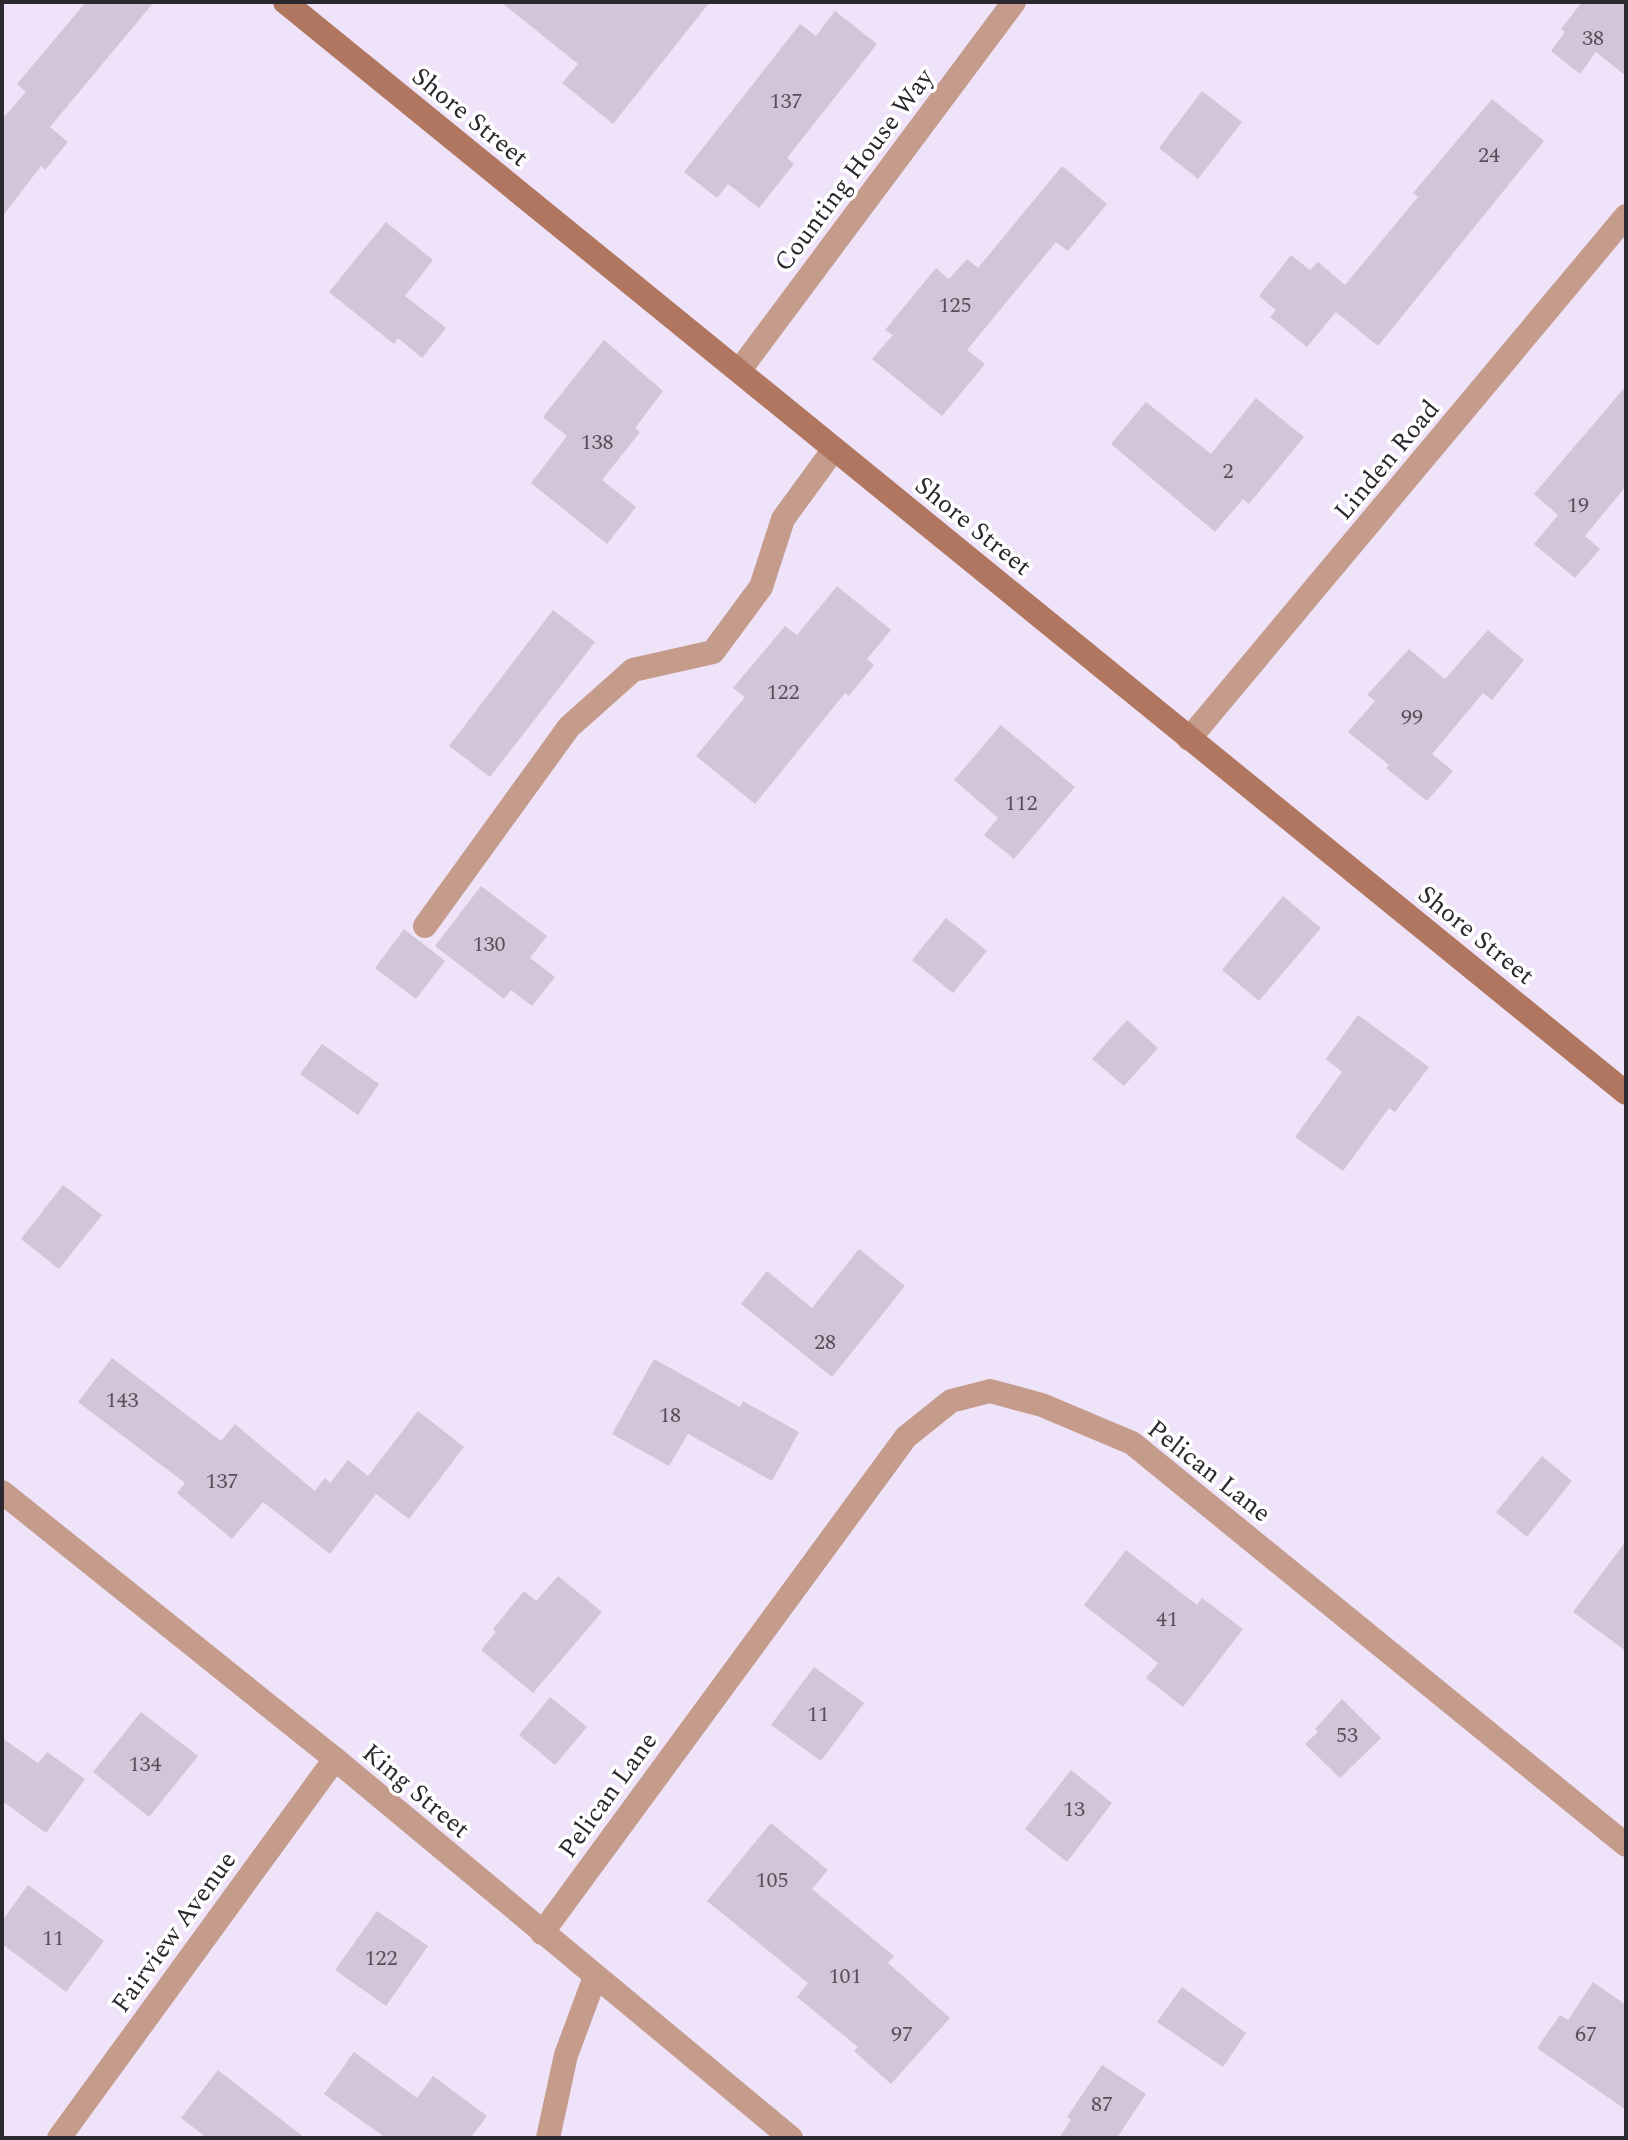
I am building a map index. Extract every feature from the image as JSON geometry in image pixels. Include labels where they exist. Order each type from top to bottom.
[{"type":"main road","name":"Shore Street","points":[[300,7],[834,449],[1626,1093]]},
{"type":"street","name":"Counting House Way","points":[[739,371],[1014,2]]},
{"type":"street","name":"Linden Road","points":[[1189,739],[1626,216]]},
{"type":"street","points":[[425,926],[569,727],[633,670],[713,652],[761,587],[783,519],[834,449]]},
{"type":"street","name":"Pelican Lane","points":[[542,1933],[906,1437],[951,1401],[990,1391],[1042,1405],[1132,1443],[1626,1845]]},
{"type":"street","name":"King Street","points":[[2,1492],[335,1759],[791,2138]]},
{"type":"street","name":"Fairview Avenue","points":[[59,2138],[335,1759]]},
{"type":"street","points":[[548,2138],[566,2055],[595,1977]]},
{"type":"building","points":[[86,2],[154,2],[50,127],[68,142],[45,170],[41,166],[2,217],[2,119],[26,92],[17,84]]},
{"type":"building","points":[[501,2],[710,2],[613,124],[562,83],[578,64]]},
{"type":"building","points":[[1582,2],[1626,2],[1626,76],[1596,52],[1580,74],[1551,51],[1565,32],[1561,29]]},
{"type":"building","points":[[835,11],[877,44],[787,158],[794,164],[759,208],[728,184],[717,198],[684,172],[800,24],[816,36]]},
{"type":"building","points":[[1202,91],[1242,122],[1198,179],[1159,148]]},
{"type":"building","points":[[1492,99],[1544,141],[1378,346],[1336,312],[1307,347],[1270,317],[1276,310],[1259,296],[1291,255],[1310,270],[1318,262],[1345,285],[1418,197],[1413,193]]},
{"type":"building","points":[[1062,166],[1107,204],[1068,251],[1056,242],[967,350],[985,364],[942,416],[872,359],[893,335],[885,330],[936,268],[949,279],[967,259],[978,268]]},
{"type":"building","points":[[386,222],[433,260],[405,296],[446,328],[422,358],[398,338],[394,344],[329,292]]},
{"type":"building","points":[[604,340],[663,391],[635,428],[640,432],[602,480],[636,507],[607,544],[531,483],[567,436],[543,417]]},
{"type":"building","points":[[1626,386],[1626,486],[1585,536],[1600,549],[1575,578],[1534,544],[1558,515],[1534,494]]},
{"type":"building","points":[[1256,398],[1304,437],[1249,504],[1243,499],[1215,532],[1111,444],[1146,402],[1211,454]]},
{"type":"building","points":[[837,586],[891,630],[867,659],[874,665],[849,696],[845,693],[755,804],[696,756],[745,697],[733,688],[785,626],[797,635]]},
{"type":"building","points":[[553,610],[595,642],[490,777],[449,746]]},
{"type":"building","points":[[1488,630],[1524,660],[1492,700],[1483,693],[1432,754],[1453,771],[1427,801],[1348,732],[1375,701],[1367,695],[1409,649],[1445,679]]},
{"type":"building","points":[[1001,725],[1075,787],[1014,859],[984,835],[998,818],[954,780]]},
{"type":"building","points":[[481,886],[547,936],[530,958],[555,977],[532,1006],[511,990],[504,999],[435,946]]},
{"type":"building","points":[[1283,896],[1321,928],[1259,1001],[1222,970]]},
{"type":"building","points":[[946,918],[987,951],[953,993],[912,960]]},
{"type":"building","points":[[404,929],[445,961],[416,999],[375,968]]},
{"type":"building","points":[[1358,1015],[1429,1067],[1395,1112],[1389,1108],[1343,1171],[1295,1137],[1342,1072],[1326,1059]]},
{"type":"building","points":[[1127,1020],[1158,1048],[1124,1086],[1092,1059]]},
{"type":"building","points":[[322,1044],[379,1084],[358,1115],[300,1074]]},
{"type":"building","points":[[63,1185],[102,1215],[59,1269],[21,1239]]},
{"type":"building","points":[[859,1249],[905,1286],[832,1377],[741,1304],[767,1271],[812,1308]]},
{"type":"building","points":[[112,1358],[221,1441],[235,1424],[315,1491],[325,1478],[330,1483],[348,1460],[368,1476],[418,1411],[464,1447],[409,1519],[376,1494],[330,1554],[263,1502],[232,1539],[177,1493],[185,1483],[78,1402]]},
{"type":"building","points":[[654,1359],[740,1407],[743,1401],[799,1432],[772,1481],[688,1434],[669,1466],[612,1434]]},
{"type":"building","points":[[1542,1456],[1572,1481],[1527,1537],[1496,1512]]},
{"type":"building","points":[[1626,1541],[1626,1651],[1573,1612]]},
{"type":"building","points":[[1126,1550],[1197,1605],[1202,1598],[1243,1629],[1183,1707],[1146,1678],[1158,1663],[1084,1605]]},
{"type":"building","points":[[558,1576],[602,1612],[533,1693],[481,1650],[496,1632],[493,1629],[524,1591],[536,1601]]},
{"type":"building","points":[[814,1667],[864,1703],[821,1761],[771,1725]]},
{"type":"building","points":[[550,1697],[587,1727],[555,1765],[519,1735]]},
{"type":"building","points":[[1342,1699],[1381,1738],[1340,1778],[1305,1744],[1318,1732],[1315,1729]]},
{"type":"building","points":[[141,1712],[198,1756],[149,1817],[93,1772]]},
{"type":"building","points":[[2,1738],[38,1763],[47,1752],[85,1779],[46,1833],[2,1801]]},
{"type":"building","points":[[1071,1770],[1112,1803],[1067,1862],[1025,1829]]},
{"type":"building","points":[[771,1823],[828,1870],[812,1889],[894,1956],[888,1963],[950,2018],[891,2084],[854,2051],[858,2047],[797,1997],[808,1983],[707,1901]]},
{"type":"building","points":[[28,1885],[104,1941],[66,1992],[2,1944],[2,1921]]},
{"type":"building","points":[[377,1911],[428,1946],[386,2006],[335,1970]]},
{"type":"building","points":[[1593,1982],[1626,2005],[1626,2110],[1537,2048],[1560,2015],[1568,2020]]},
{"type":"building","points":[[1182,1987],[1246,2033],[1223,2067],[1157,2022]]},
{"type":"building","points":[[354,2052],[417,2098],[433,2076],[487,2116],[472,2136],[474,2138],[386,2138],[324,2094]]},
{"type":"building","points":[[1102,2065],[1146,2094],[1117,2138],[1059,2138],[1071,2120],[1067,2117]]},
{"type":"building","points":[[218,2070],[305,2138],[207,2138],[181,2118]]}]
